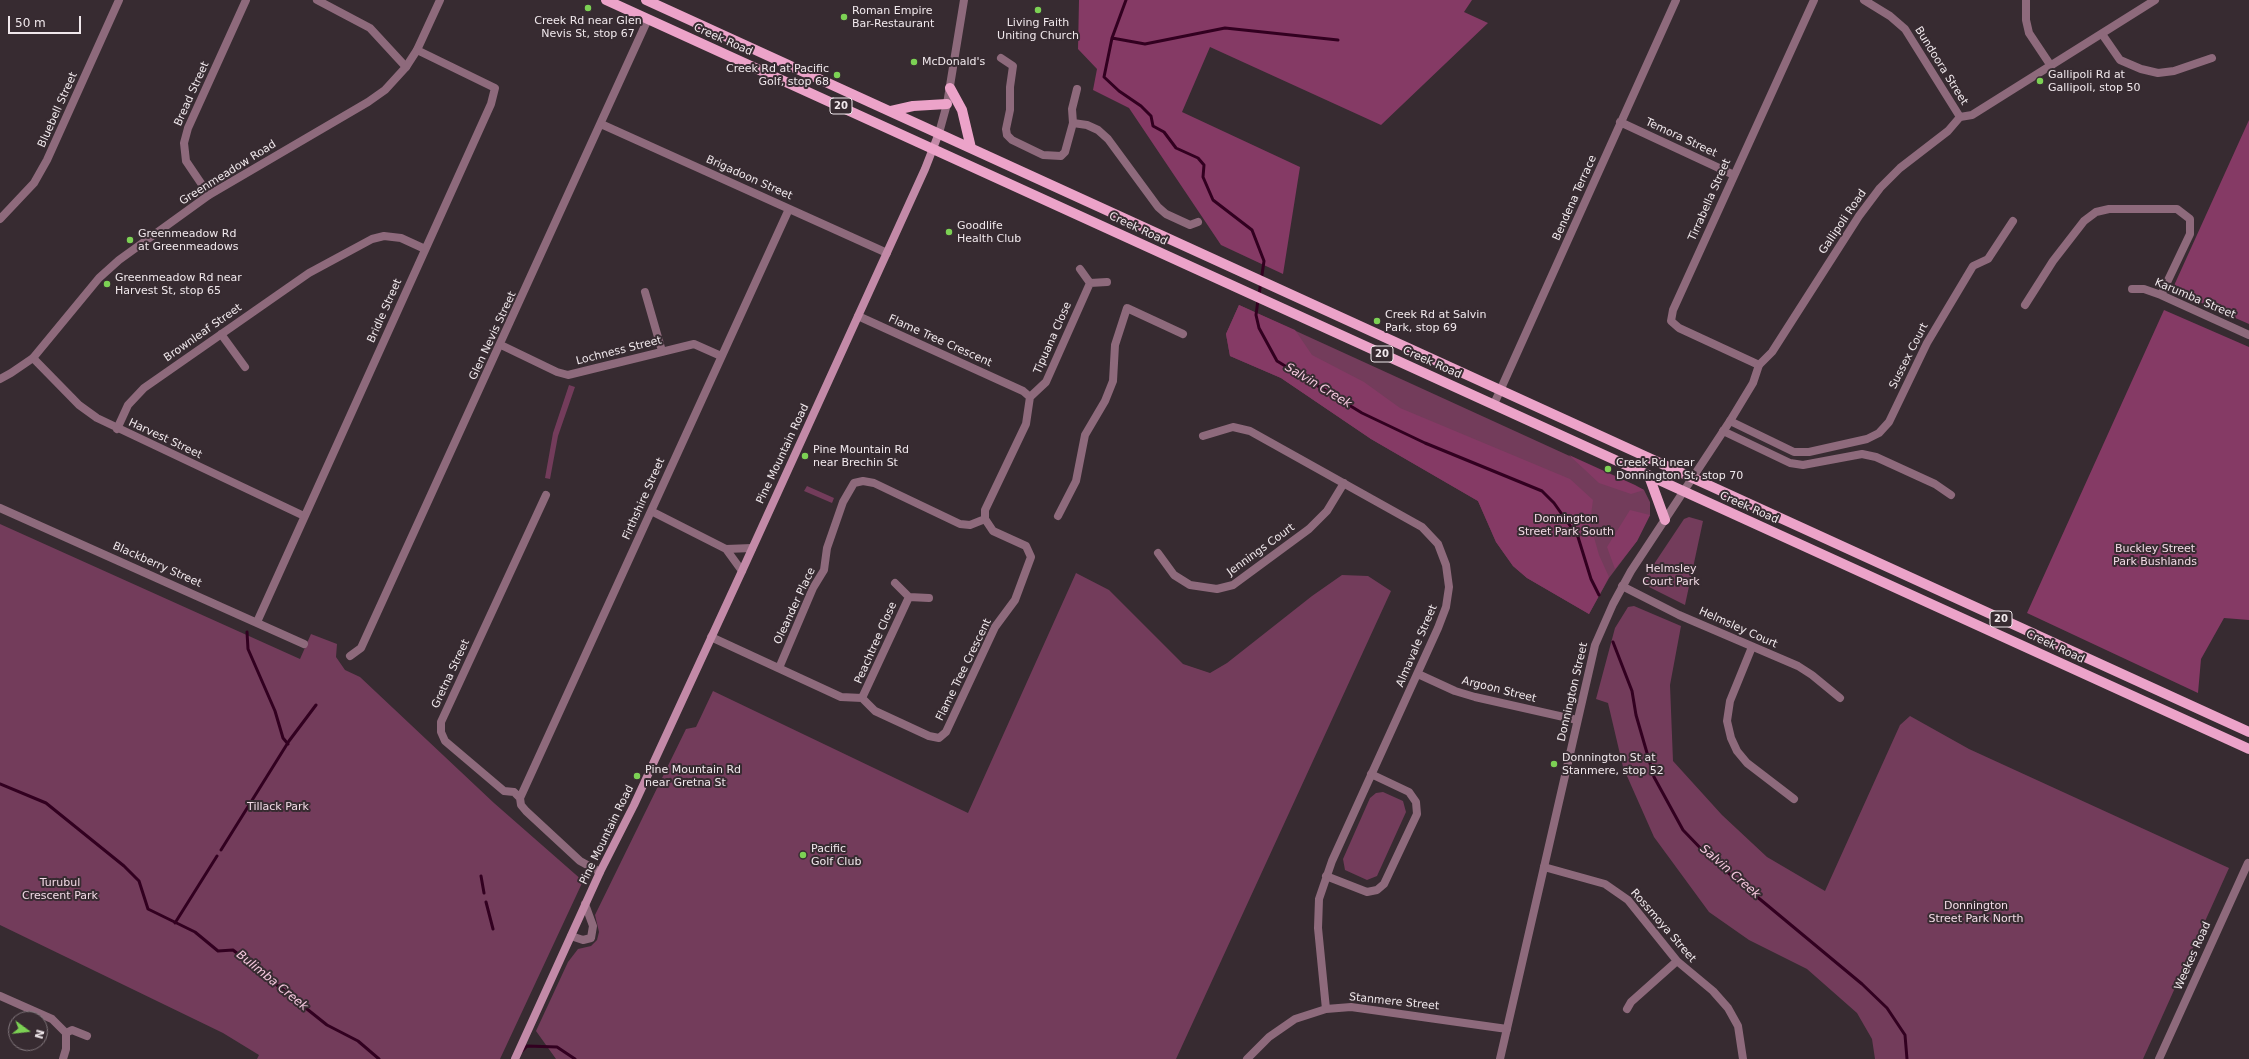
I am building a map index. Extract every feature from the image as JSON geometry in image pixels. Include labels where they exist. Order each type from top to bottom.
[{"type":"main road","name":"Creek Road","points":[[606,0],[2249,749]]},
{"type":"main road","name":"Creek Road","points":[[646,0],[2249,732]]},
{"type":"main road","points":[[950,88],[962,110],[971,148]]},
{"type":"main road","points":[[891,112],[913,106],[947,104]]},
{"type":"main road","name":"Pine Mountain Road","points":[[515,1059],[585,904],[634,805],[742,571],[887,253],[939,134]]},
{"type":"main road","points":[[1649,476],[1665,520]]},
{"type":"street","name":"Bluebell Street","points":[[0,219],[34,183],[47,160],[119,0]]},
{"type":"street","name":"Bread Street","points":[[209,195],[186,161],[184,144],[188,128],[246,0]]},
{"type":"street","points":[[317,0],[370,28],[406,66]]},
{"type":"street","name":"Greenmeadow Road","points":[[0,379],[22,367],[33,358],[99,278],[114,264],[209,195],[368,102],[388,86],[418,50],[440,0]]},
{"type":"street","name":"Pine Mountain Road","points":[[939,134],[950,88],[964,0]]},
{"type":"street","name":"Bendena Terrace","points":[[1494,404],[1676,0]]},
{"type":"street","name":"Tirrabella Street","points":[[1758,365],[1679,328],[1670,321],[1673,310],[1814,0]]},
{"type":"street","name":"Bundoora Street","points":[[1864,0],[1884,12],[1905,29],[1960,117]]},
{"type":"street","points":[[2026,0],[2026,20],[2029,33],[2052,66]]},
{"type":"street","points":[[1960,117],[1972,115],[2155,0]]},
{"type":"street","name":"Glen Nevis Street","points":[[350,656],[361,648],[501,345],[648,19]]},
{"type":"street","points":[[2102,34],[2120,60],[2141,69],[2158,73],[2174,72],[2212,58]]},
{"type":"street","name":"Bridle Street","points":[[257,622],[491,104],[495,88],[418,50]]},
{"type":"street","points":[[1002,58],[1013,66],[1010,87],[1010,110],[1006,129],[1007,135],[1012,140],[1043,155],[1061,156],[1064,152],[1073,123],[1072,109],[1077,89]]},
{"type":"street","name":"Gallipoli Road","points":[[1684,492],[1753,383],[1758,365],[1772,352],[1859,216],[1880,188],[1900,168],[1948,131],[1960,117]]},
{"type":"street","points":[[1073,123],[1077,122],[1098,130],[1108,139],[1158,206],[1166,214],[1190,225],[1198,222]]},
{"type":"street","name":"Temora Street","points":[[1620,122],[1734,175]]},
{"type":"street","name":"Brigadoon Street","points":[[601,124],[887,253]]},
{"type":"street","name":"Firthshire Street","points":[[520,798],[789,209]]},
{"type":"street","points":[[2025,305],[2053,261],[2084,221],[2096,212],[2109,209],[2178,209],[2190,219],[2190,234],[2161,295]]},
{"type":"street","name":"Sussex Court","points":[[1730,421],[1794,452],[1808,452],[1867,440],[1879,433],[1889,422],[1927,343],[1973,266],[1988,259],[2013,221]]},
{"type":"street","name":"Brownleaf Street","points":[[117,429],[128,405],[144,388],[308,273],[372,239],[384,236],[400,238],[425,249]]},
{"type":"street","points":[[1080,269],[1090,283],[1107,282]]},
{"type":"street","name":"Tipuana Close","points":[[1030,397],[1039,391],[1046,382],[1090,283]]},
{"type":"street","name":"Karumba Street","points":[[2132,289],[2144,289],[2161,295],[2249,335]]},
{"type":"street","points":[[645,292],[662,351]]},
{"type":"street","points":[[1058,516],[1076,481],[1085,435],[1105,401],[1113,381],[1115,345],[1127,308],[1183,334]]},
{"type":"street","name":"Flame Tree Crescent","points":[[858,316],[1023,391],[1030,397]]},
{"type":"street","points":[[221,334],[245,367]]},
{"type":"street","name":"Lochness Street","points":[[501,345],[557,372],[568,375],[694,344],[721,356]]},
{"type":"street","name":"Harvest Street","points":[[33,358],[79,405],[97,418],[117,429],[304,516]]},
{"type":"street","points":[[985,519],[986,510],[1026,424],[1030,397]]},
{"type":"street","name":"Almavale Street","points":[[1203,436],[1233,427],[1250,431],[1422,527],[1438,544],[1446,565],[1449,587],[1446,607],[1418,674],[1326,876],[1319,899],[1318,928],[1326,1009]]},
{"type":"street","points":[[1723,431],[1790,463],[1813,465],[1862,454],[1876,457],[1935,484],[1951,495]]},
{"type":"street","points":[[1790,463],[1794,452]]},
{"type":"street","name":"Oleander Place","points":[[780,668],[813,588],[824,570],[827,548],[842,505],[854,483],[863,481],[874,483],[960,524],[970,525],[985,519]]},
{"type":"street","name":"Jennings Court","points":[[1158,553],[1174,575],[1190,585],[1217,589],[1233,585],[1309,528],[1327,511],[1344,483]]},
{"type":"street","name":"Donnington Street","points":[[1500,1059],[1595,645],[1622,586],[1684,492]]},
{"type":"street","name":"Gretna Street","points":[[520,798],[514,792],[504,791],[445,741],[441,722],[546,495]]},
{"type":"street","name":"Blackberry Street","points":[[0,508],[304,644]]},
{"type":"street","points":[[651,511],[726,549],[742,571]]},
{"type":"street","name":"Flame Tree Crescent","points":[[862,698],[875,712],[929,736],[939,738],[946,732],[994,628],[1015,600],[1028,570],[1031,558],[1026,546],[993,531],[985,519]]},
{"type":"street","points":[[726,549],[752,548]]},
{"type":"street","name":"Peachtree Close","points":[[895,583],[909,596],[929,598]]},
{"type":"street","name":"Helmsley Court","points":[[1622,586],[1752,647],[1798,666],[1812,675],[1840,698]]},
{"type":"street","name":"Peachtree Close","points":[[862,698],[909,596]]},
{"type":"street","points":[[711,637],[840,697],[862,698]]},
{"type":"street","points":[[1752,647],[1730,701],[1727,721],[1731,738],[1737,751],[1747,763],[1794,799]]},
{"type":"street","name":"Argoon Street","points":[[1418,674],[1455,691],[1475,697],[1577,720]]},
{"type":"street","points":[[1326,876],[1367,892],[1377,890],[1384,884],[1417,814],[1416,802],[1409,792],[1372,774]]},
{"type":"street","points":[[520,798],[521,805],[531,816],[580,861],[600,872]]},
{"type":"street","name":"Weekes Road","points":[[2159,1059],[2248,863]]},
{"type":"street","name":"Rossmoya Street","points":[[1544,867],[1588,877],[1605,884],[1628,900],[1677,961],[1713,991],[1728,1008],[1738,1026],[1742,1059]]},
{"type":"street","points":[[571,936],[583,940],[591,938],[593,926],[585,904]]},
{"type":"street","points":[[1627,1009],[1630,1002],[1677,961]]},
{"type":"street","points":[[0,996],[52,1019],[66,1033],[66,1048],[63,1059]]},
{"type":"street","name":"Stanmere Street","points":[[1247,1059],[1269,1037],[1296,1019],[1326,1009],[1351,1007],[1507,1029]]},
{"type":"street","points":[[66,1033],[72,1030],[87,1036]]},
{"type":"green space","points":[[1079,0],[1472,0],[1464,12],[1488,23],[1381,125],[1210,47],[1182,112],[1300,167],[1283,274],[1221,245],[1129,108],[1093,90],[1097,69],[1078,49]]},
{"type":"green space","points":[[2249,120],[2249,324],[2172,290]]},
{"type":"green space","name":"Donnington Street Park South","points":[[1239,305],[1644,490],[1650,502],[1650,515],[1637,541],[1609,578],[1589,614],[1527,578],[1513,566],[1496,542],[1478,501],[1371,439],[1281,378],[1230,356],[1226,334]]},
{"type":"green space","name":"Donnington Street Park South","points":[[1239,305],[1295,330],[1312,355],[1364,382],[1400,408],[1570,479],[1593,500],[1590,523],[1599,555],[1609,577],[1589,614],[1527,578],[1513,566],[1496,542],[1478,501],[1371,439],[1281,378],[1230,356],[1226,334]]},
{"type":"green space","name":"Buckley Street Park Bushlands","points":[[2164,310],[2249,347],[2249,620],[2224,618],[2201,659],[2198,693],[2027,613]]},
{"type":"green space","points":[[569,385],[575,387],[558,436],[550,479],[545,478],[553,433]]},
{"type":"green space","points":[[1569,455],[1644,490],[1631,494],[1599,483]]},
{"type":"green space","points":[[807,486],[834,498],[832,503],[804,491]]},
{"type":"green space","points":[[1630,510],[1650,515],[1637,541],[1615,569],[1607,547]]},
{"type":"green space","name":"Helmsley Court Park","points":[[1689,517],[1703,521],[1685,605],[1649,587],[1644,579],[1684,519]]},
{"type":"green space","name":"Tillack Park","points":[[0,524],[300,659],[311,634],[337,644],[336,657],[345,670],[360,677],[494,803],[583,881],[500,1059],[257,1059],[259,1055],[223,1033],[0,925]]},
{"type":"green space","name":"Pacific Golf Club","points":[[1076,573],[1109,590],[1183,664],[1210,673],[1227,663],[1312,596],[1342,575],[1368,576],[1391,591],[1176,1059],[556,1059],[536,1031],[568,962],[578,949],[591,946],[597,940],[599,932],[595,915],[686,729],[696,727],[713,691],[968,813]]},
{"type":"green space","name":"Donnington Street Park North","points":[[1634,606],[1681,626],[1670,685],[1673,761],[1722,815],[1767,857],[1825,891],[1900,725],[1910,716],[1969,749],[2229,868],[2143,1059],[1875,1059],[1872,1039],[1857,1013],[1807,969],[1749,940],[1709,912],[1654,837],[1623,767],[1608,703],[1596,699],[1615,628],[1628,607]]},
{"type":"green space","points":[[1383,792],[1403,801],[1406,812],[1377,876],[1367,880],[1345,870],[1343,859],[1370,798],[1376,793]]},
{"type":"waterway","name":"Salvin Creek","points":[[1126,0],[1112,38],[1104,77],[1119,91],[1141,106],[1151,116],[1153,126],[1164,132],[1176,148],[1198,158],[1204,165],[1203,177],[1213,200],[1252,230],[1264,261],[1259,295]]},
{"type":"waterway","points":[[1112,38],[1145,44],[1225,28],[1338,40]]},
{"type":"waterway","name":"Salvin Creek","points":[[1258,300],[1256,315],[1259,328],[1277,361],[1362,413],[1425,443],[1542,491],[1554,503],[1578,537],[1591,579],[1599,595]]},
{"type":"waterway","points":[[247,632],[248,649],[275,711],[283,738],[288,744]]},
{"type":"waterway","name":"Salvin Creek","points":[[1613,642],[1632,691],[1636,715],[1654,777],[1683,830],[1708,856],[1862,984],[1887,1008],[1905,1035],[1907,1059]]},
{"type":"waterway","points":[[221,850],[289,741],[316,705]]},
{"type":"waterway","name":"Bulimba Creek","points":[[0,784],[46,803],[124,866],[139,881],[148,909],[195,932],[218,951],[233,950],[327,1025],[358,1041],[379,1059]]},
{"type":"waterway","points":[[175,923],[217,856]]},
{"type":"waterway","points":[[481,876],[484,893]]},
{"type":"waterway","points":[[486,902],[493,929]]},
{"type":"waterway","name":"Bulimba Creek","points":[[521,1052],[527,1046],[557,1047],[575,1059]]},
{"type":"place","name":"Creek Rd near Glen Nevis St, stop 67","points":[[588,8]]},
{"type":"place","name":"Living Faith Uniting Church","points":[[1038,10]]},
{"type":"place","name":"Roman Empire Bar-Restaurant","points":[[844,17]]},
{"type":"place","name":"McDonald's","points":[[914,62]]},
{"type":"place","name":"Creek Rd at Pacific Golf, stop 68","points":[[837,75]]},
{"type":"place","name":"Gallipoli Rd at Gallipoli, stop 50","points":[[2040,81]]},
{"type":"place","name":"Goodlife Health Club","points":[[949,232]]},
{"type":"place","name":"Greenmeadow Rd at Greenmeadows","points":[[130,240]]},
{"type":"place","name":"Greenmeadow Rd near Harvest St, stop 65","points":[[107,284]]},
{"type":"place","name":"Creek Rd at Salvin Park, stop 69","points":[[1377,321]]},
{"type":"place","name":"Pine Mountain Rd near Brechin St","points":[[805,456]]},
{"type":"place","name":"Creek Rd near Donnington St, stop 70","points":[[1608,469]]},
{"type":"place","name":"Donnington St at Stanmere, stop 52","points":[[1554,764]]},
{"type":"place","name":"Pine Mountain Rd near Gretna St","points":[[637,776]]},
{"type":"place","name":"Pacific Golf Club","points":[[803,855]]},
{"type":"park label","name":"Turubul Crescent Park","points":[[60,889]]}]
